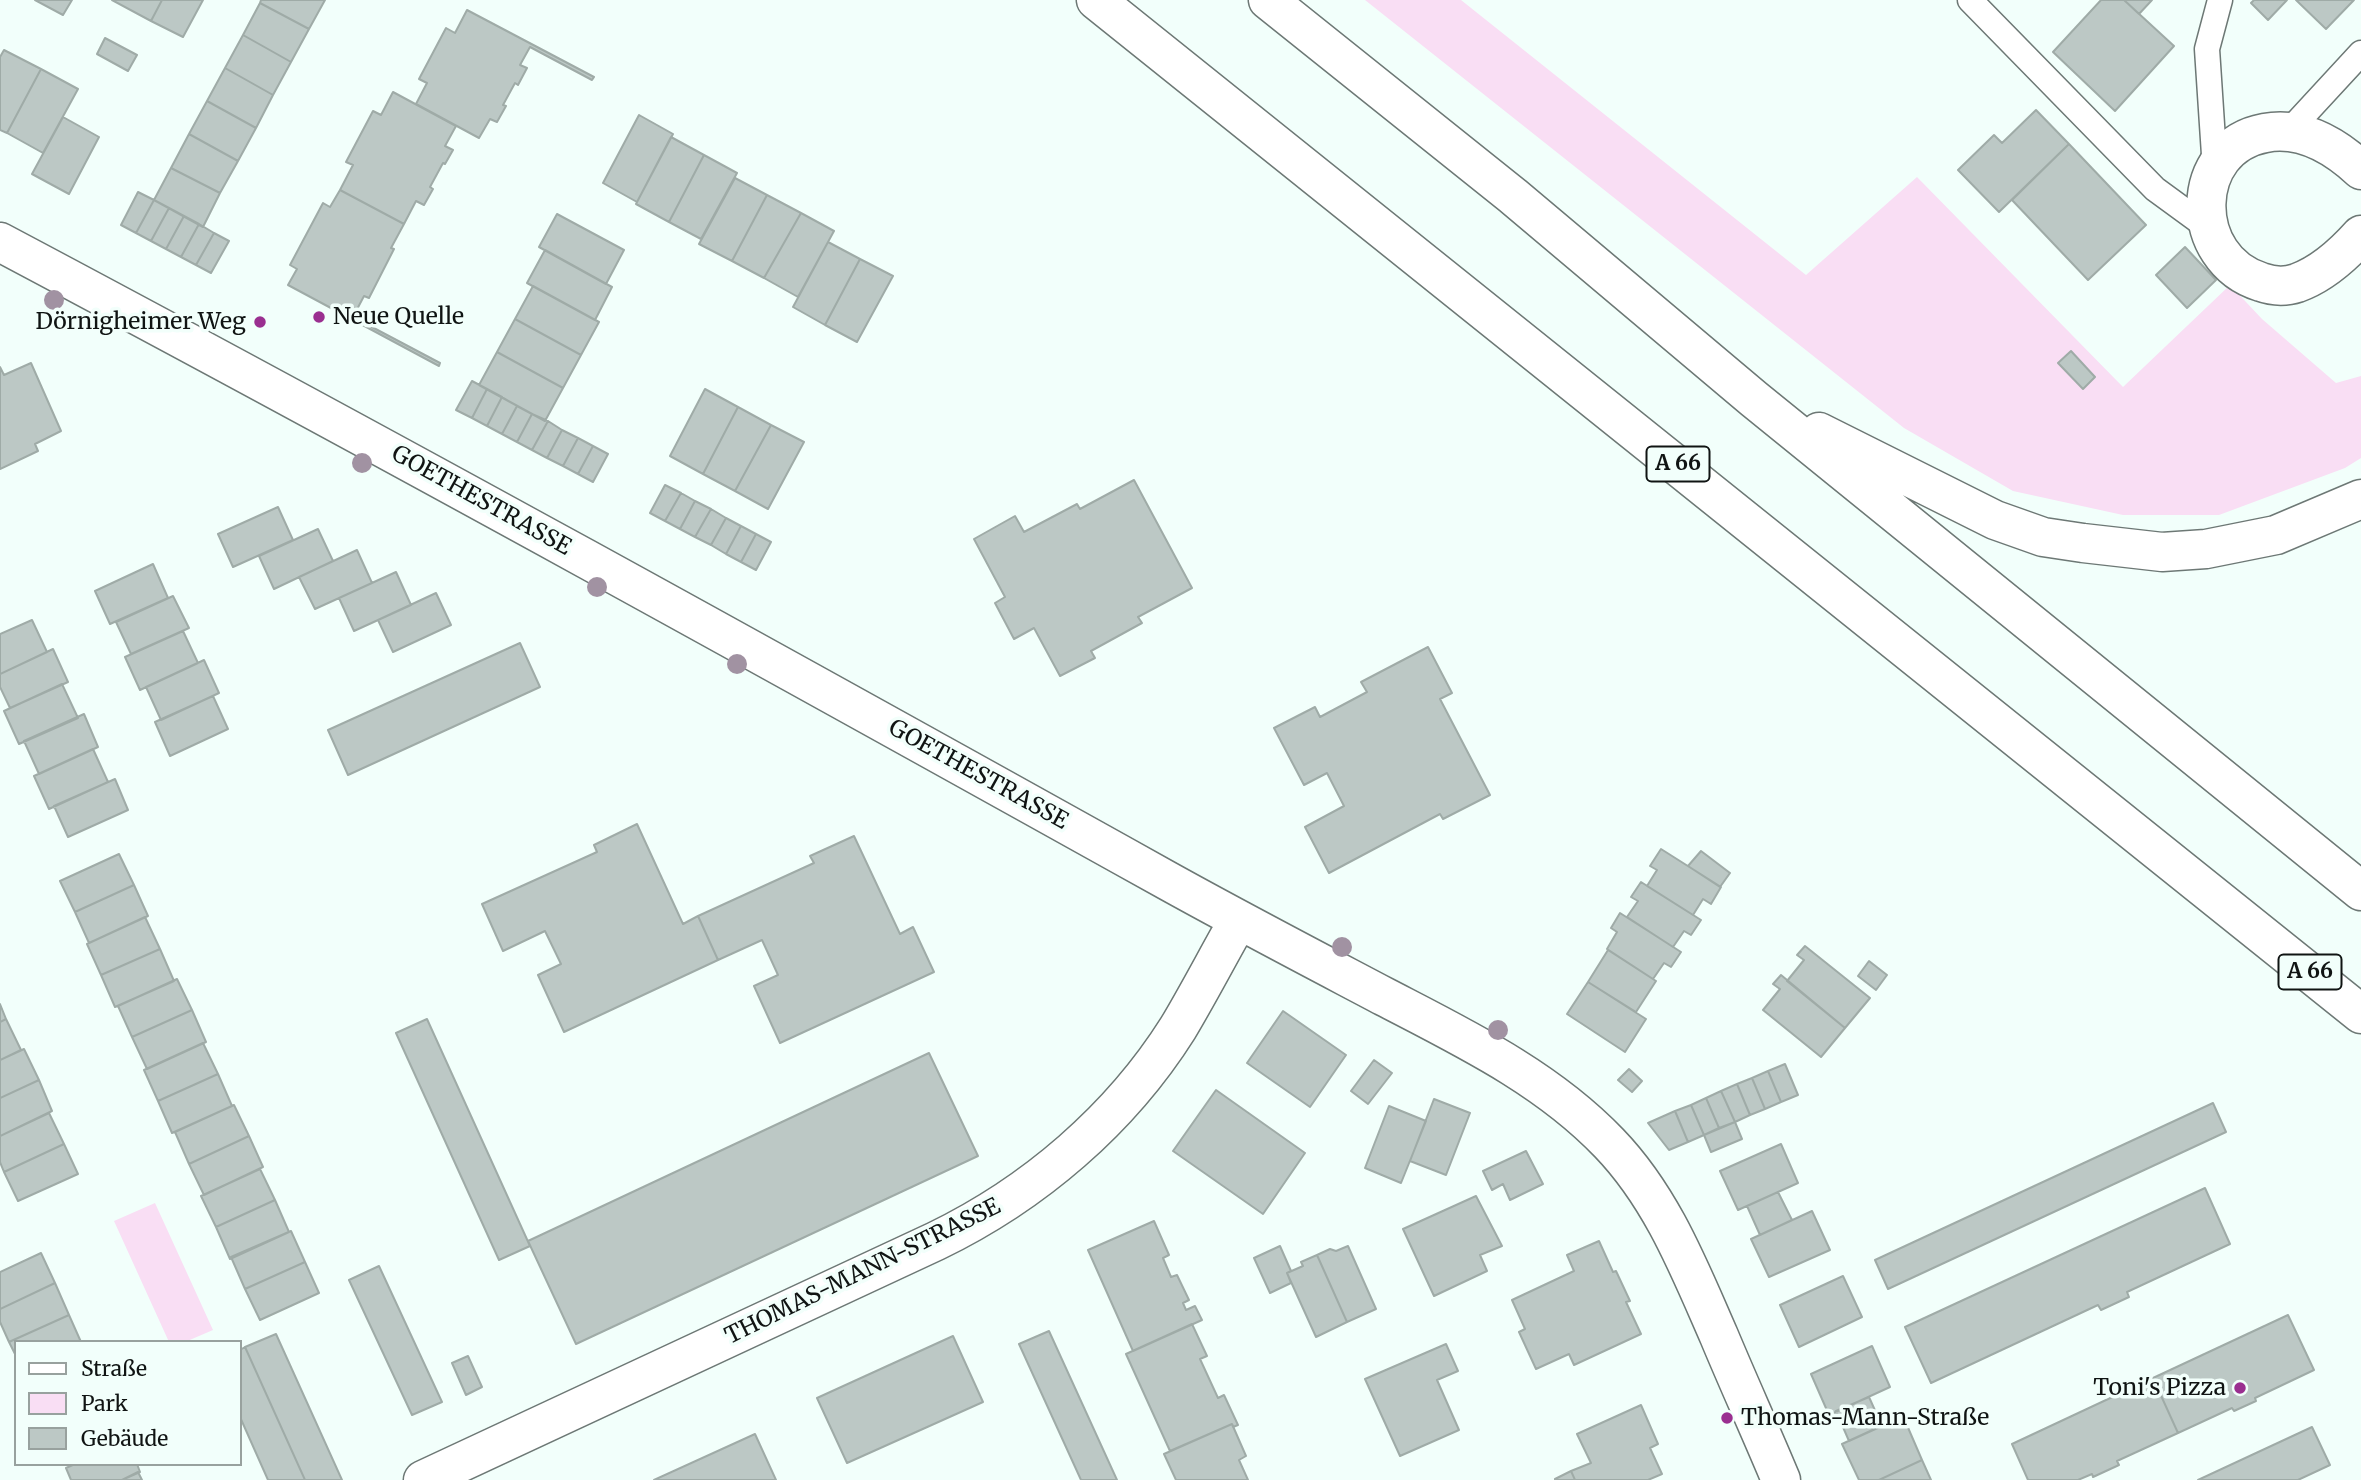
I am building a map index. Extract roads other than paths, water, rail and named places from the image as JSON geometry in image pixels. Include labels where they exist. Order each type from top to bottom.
[{"type":"main road","name":"A 66","points":[[1096,0],[2361,1013]]},
{"type":"main road","points":[[1268,0],[1513,197],[1754,399],[2361,891]]},
{"type":"main road","points":[[2361,170],[2345,155],[2308,135],[2275,131],[2251,137],[2235,147],[2215,170],[2206,197],[2207,227],[2214,245],[2225,260],[2252,279],[2277,285],[2298,283],[2343,255],[2361,235]]},
{"type":"main road","name":"GOETHESTRASSE","points":[[0,242],[341,424],[1238,920],[1458,1035],[1521,1071],[1569,1106],[1606,1139],[1635,1171],[1677,1242],[1781,1480]]},
{"type":"main road","points":[[1754,399],[1994,520],[2043,537],[2162,552],[2206,550],[2276,535],[2361,499]]},
{"type":"main road","name":"THOMAS-MANN-STRASSE","points":[[423,1480],[951,1234],[1013,1197],[1081,1143],[1135,1086],[1178,1028],[1238,920]]},
{"type":"lane","points":[[1970,0],[2155,189],[2207,227]]},
{"type":"lane","points":[[2215,170],[2207,48],[2220,0]]},
{"type":"lane","points":[[2289,131],[2361,53]]},
{"type":"place","name":"Neue Quelle","points":[[319,317]]},
{"type":"place","name":"Dörnigheimer Weg","points":[[260,322]]},
{"type":"place","name":"Toni's Pizza","points":[[2240,1388]]},
{"type":"place","name":"Thomas-Mann-Straße","points":[[1727,1418]]}]
